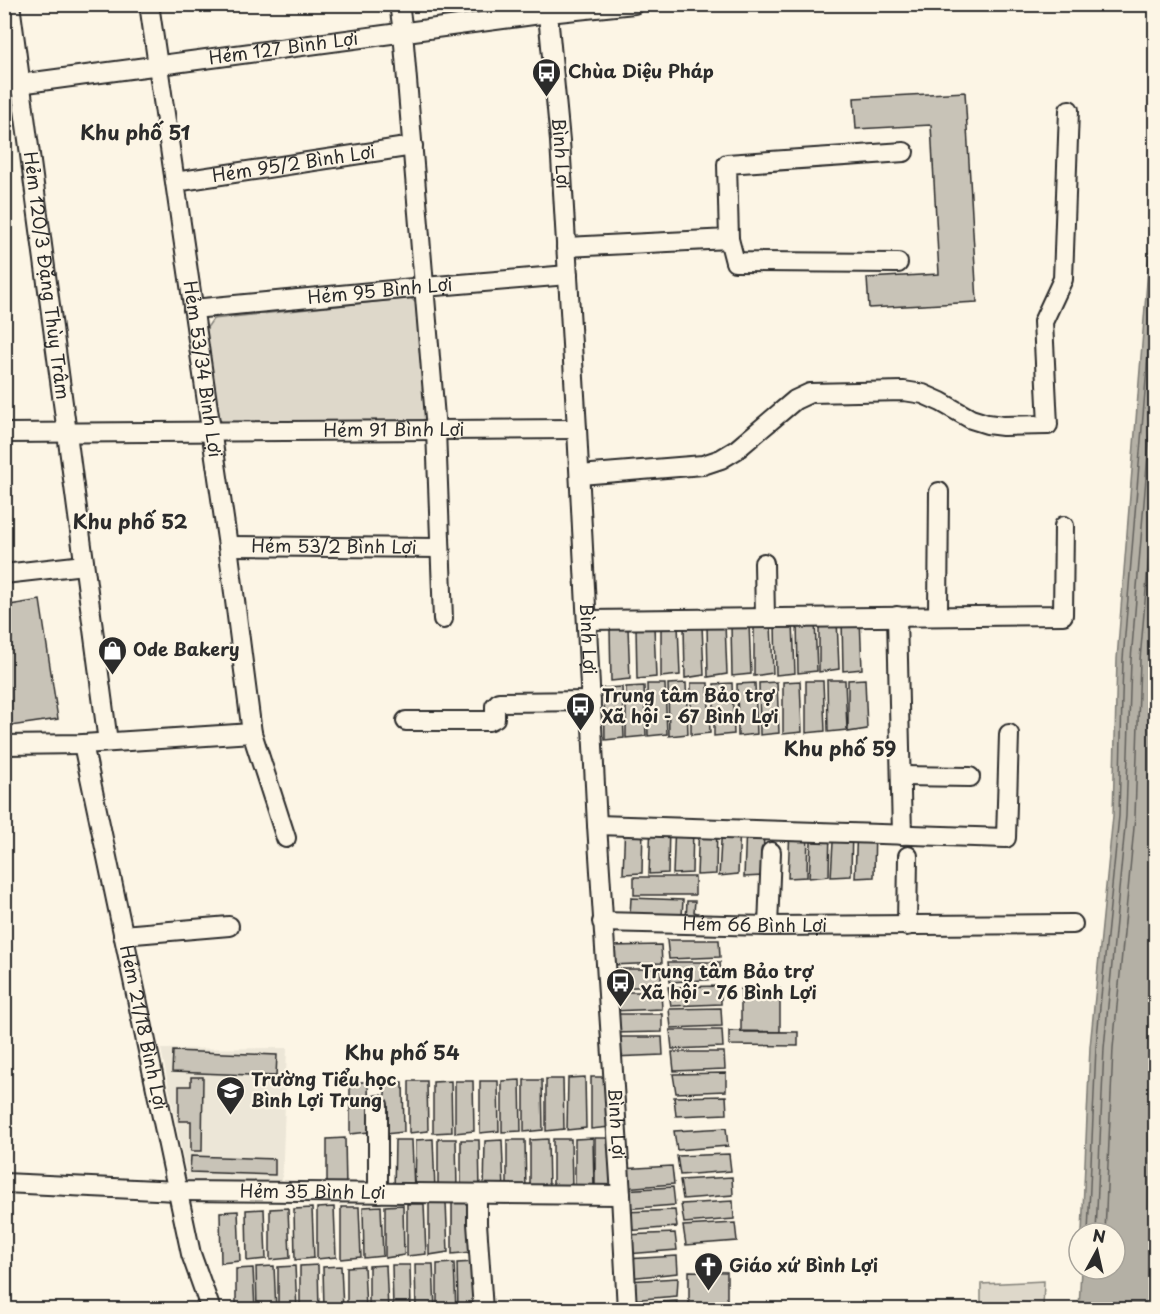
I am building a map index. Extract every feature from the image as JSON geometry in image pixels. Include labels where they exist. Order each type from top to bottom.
[{"type":"street","name":"Hẻm 120/3 Đặng Thùy Trâm","points":[[10,4],[12,85],[67,432],[108,742]]},
{"type":"street","name":"Hẻm 53/34 Bình Lợi","points":[[149,4],[228,546],[252,733],[286,838]]},
{"type":"street","points":[[399,4],[404,32],[424,287]]},
{"type":"street","name":"Hẻm 127 Bình Lợi","points":[[12,85],[404,32],[547,9],[634,4]]},
{"type":"street","name":"Bình Lợi","points":[[547,9],[560,141],[578,429],[602,922],[627,1310]]},
{"type":"street","points":[[580,476],[703,465],[721,459],[736,450],[795,400],[810,393],[904,391],[922,394],[971,419],[987,424],[1048,425],[1043,322],[1063,279],[1069,110]]},
{"type":"street","name":"Hẻm 95/2 Bình Lợi","points":[[175,182],[412,146]]},
{"type":"street","points":[[898,263],[735,262],[729,239],[727,164],[904,152]]},
{"type":"street","points":[[566,247],[729,239]]},
{"type":"street","name":"Hẻm 95 Bình Lợi","points":[[193,309],[568,275]]},
{"type":"street","name":"Hẻm 53/2 Bình Lợi","points":[[424,287],[436,430],[443,619]]},
{"type":"street","name":"Hẻm 91 Bình Lợi","points":[[4,433],[578,429]]},
{"type":"street","points":[[938,615],[939,492]]},
{"type":"street","points":[[588,620],[1063,615],[1064,526]]},
{"type":"street","name":"Hẻm 53/2 Bình Lợi","points":[[228,546],[440,548]]},
{"type":"street","points":[[764,563],[765,618]]},
{"type":"street","points":[[4,574],[84,565]]},
{"type":"street","points":[[897,616],[902,835]]},
{"type":"street","points":[[406,721],[489,721],[495,718],[495,706],[499,702],[591,701]]},
{"type":"street","points":[[4,745],[83,744],[252,733]]},
{"type":"street","points":[[597,825],[1006,838],[1009,734]]},
{"type":"street","name":"Hẻm 21/18 Bình Lợi","points":[[83,744],[191,1254],[211,1310]]},
{"type":"street","points":[[901,776],[970,777]]},
{"type":"street","points":[[768,926],[771,852]]},
{"type":"street","points":[[907,926],[908,856]]},
{"type":"street","name":"Hẻm 66 Bình Lợi","points":[[602,922],[768,926],[1073,924]]},
{"type":"street","points":[[123,935],[230,926]]},
{"type":"street","points":[[378,1105],[378,1193]]},
{"type":"street","name":"Hẻm 35 Bình Lợi","points":[[4,1183],[178,1191],[621,1195]]},
{"type":"street","points":[[477,1194],[483,1310]]},
{"type":"shaded area","points":[[411,298],[417,304],[427,417],[420,422],[226,424],[217,419],[206,329],[213,319]]},
{"type":"shaded area","name":"Trường Tiểu học Bình Lợi Trung","points":[[287,1048],[282,1185],[188,1181],[161,1049]]},
{"type":"shaded area","points":[[1044,1281],[1043,1309],[981,1309],[981,1284]]},
{"type":"water","points":[[1155,181],[1155,1309],[1079,1309],[1080,1281],[1127,1281],[1127,1221],[1083,1221],[1090,1047],[1113,816],[1117,659]]},
{"type":"building","points":[[965,92],[977,302],[869,308],[867,278],[939,274],[931,125],[856,129],[854,98]]},
{"type":"building","points":[[40,600],[58,719],[4,727],[4,606]]},
{"type":"building","points":[[860,618],[862,669],[843,671],[842,619]]},
{"type":"building","points":[[837,619],[839,669],[819,672],[819,620]]},
{"type":"building","points":[[815,620],[817,671],[798,673],[797,621]]},
{"type":"building","points":[[793,622],[795,673],[776,675],[775,623]]},
{"type":"building","points":[[771,623],[773,673],[754,676],[754,624]]},
{"type":"building","points":[[725,624],[727,674],[708,677],[707,625]]},
{"type":"building","points":[[749,624],[751,674],[732,676],[731,625]]},
{"type":"building","points":[[678,625],[680,675],[661,677],[661,626]]},
{"type":"building","points":[[702,625],[704,675],[685,678],[684,626]]},
{"type":"building","points":[[654,626],[656,677],[637,679],[636,627]]},
{"type":"building","points":[[628,628],[630,679],[611,681],[610,629]]},
{"type":"building","points":[[865,679],[867,729],[848,732],[848,680]]},
{"type":"building","points":[[827,680],[845,680],[847,730],[828,732]]},
{"type":"building","points":[[800,681],[802,732],[783,734],[783,682]]},
{"type":"building","points":[[806,681],[823,681],[825,731],[806,733]]},
{"type":"building","points":[[777,682],[779,733],[760,735],[759,683]]},
{"type":"building","points":[[686,683],[688,734],[669,736],[668,684]]},
{"type":"building","points":[[691,683],[708,683],[710,733],[691,735]]},
{"type":"building","points":[[732,683],[734,734],[714,736],[714,684]]},
{"type":"building","points":[[755,683],[757,734],[738,736],[737,684]]},
{"type":"building","points":[[647,684],[665,684],[667,734],[648,736]]},
{"type":"building","points":[[644,686],[646,736],[626,738],[626,687]]},
{"type":"building","points":[[622,687],[624,738],[605,740],[604,688]]},
{"type":"building","points":[[625,822],[643,823],[642,873],[623,874]]},
{"type":"building","points":[[651,822],[669,822],[668,873],[649,874]]},
{"type":"building","points":[[675,822],[693,822],[692,873],[673,874]]},
{"type":"building","points":[[699,823],[717,824],[716,874],[697,875]]},
{"type":"building","points":[[722,824],[740,824],[738,874],[719,876]]},
{"type":"building","points":[[746,825],[764,825],[763,876],[744,877]]},
{"type":"building","points":[[834,825],[852,825],[851,876],[831,877]]},
{"type":"building","points":[[790,826],[808,826],[807,877],[788,878]]},
{"type":"building","points":[[812,826],[830,826],[829,876],[809,878]]},
{"type":"building","points":[[857,826],[875,826],[874,877],[855,878]]},
{"type":"building","points":[[634,877],[695,877],[695,895],[634,895]]},
{"type":"building","points":[[631,898],[683,900],[682,916],[630,915]]},
{"type":"building","points":[[687,901],[695,901],[694,912],[698,913],[698,921],[686,920]]},
{"type":"building","points":[[667,940],[719,940],[720,957],[669,959]]},
{"type":"building","points":[[661,945],[662,963],[611,965],[609,946]]},
{"type":"building","points":[[668,962],[720,962],[721,979],[670,982]]},
{"type":"building","points":[[608,969],[661,969],[661,986],[611,988]]},
{"type":"building","points":[[721,986],[721,1004],[671,1006],[668,987]]},
{"type":"building","points":[[741,989],[780,989],[780,1032],[741,1032]]},
{"type":"building","points":[[609,992],[661,992],[662,1009],[611,1011]]},
{"type":"building","points":[[721,1008],[722,1026],[671,1028],[669,1009]]},
{"type":"building","points":[[609,1014],[662,1014],[662,1032],[612,1033]]},
{"type":"building","points":[[670,1030],[722,1030],[723,1047],[672,1049]]},
{"type":"building","points":[[729,1031],[798,1032],[798,1046],[729,1045]]},
{"type":"building","points":[[610,1037],[662,1037],[663,1055],[612,1057]]},
{"type":"building","points":[[173,1051],[277,1055],[276,1076],[172,1072]]},
{"type":"building","points":[[672,1052],[724,1052],[725,1069],[674,1071]]},
{"type":"building","points":[[726,1073],[726,1091],[676,1093],[673,1074]]},
{"type":"building","points":[[191,1077],[203,1077],[202,1151],[191,1151],[191,1121],[179,1121],[179,1086],[191,1086]]},
{"type":"building","points":[[585,1077],[586,1128],[567,1130],[568,1078]]},
{"type":"building","points":[[591,1077],[609,1077],[610,1127],[591,1129]]},
{"type":"building","points":[[546,1079],[563,1079],[564,1129],[546,1131]]},
{"type":"building","points":[[520,1080],[521,1131],[502,1132],[502,1081]]},
{"type":"building","points":[[524,1080],[542,1080],[543,1130],[524,1132]]},
{"type":"building","points":[[409,1081],[427,1081],[428,1131],[409,1133]]},
{"type":"building","points":[[451,1081],[452,1132],[433,1133],[433,1082]]},
{"type":"building","points":[[455,1081],[473,1081],[474,1131],[455,1133]]},
{"type":"building","points":[[480,1081],[498,1081],[499,1131],[480,1133]]},
{"type":"building","points":[[350,1082],[368,1082],[369,1132],[350,1134]]},
{"type":"building","points":[[385,1082],[403,1082],[404,1132],[385,1134]]},
{"type":"building","points":[[726,1096],[727,1114],[676,1116],[674,1097]]},
{"type":"building","points":[[726,1128],[728,1146],[677,1150],[674,1131]]},
{"type":"building","points":[[345,1138],[346,1189],[327,1191],[327,1139]]},
{"type":"building","points":[[593,1138],[594,1189],[575,1190],[575,1139]]},
{"type":"building","points":[[595,1138],[613,1138],[614,1188],[595,1190]]},
{"type":"building","points":[[433,1139],[435,1190],[415,1191],[416,1140]]},
{"type":"building","points":[[438,1139],[456,1139],[457,1189],[438,1191]]},
{"type":"building","points":[[548,1139],[549,1190],[530,1192],[530,1140]]},
{"type":"building","points":[[553,1139],[571,1139],[572,1189],[553,1191]]},
{"type":"building","points":[[395,1140],[412,1140],[414,1190],[394,1192]]},
{"type":"building","points":[[461,1140],[479,1140],[480,1191],[461,1192]]},
{"type":"building","points":[[502,1140],[504,1191],[484,1192],[485,1141]]},
{"type":"building","points":[[507,1140],[525,1140],[526,1190],[507,1192]]},
{"type":"building","points":[[729,1154],[731,1171],[680,1175],[677,1156]]},
{"type":"building","points":[[191,1156],[275,1159],[275,1175],[190,1172]]},
{"type":"building","points":[[672,1166],[674,1184],[623,1188],[620,1169]]},
{"type":"building","points":[[732,1177],[733,1195],[683,1199],[680,1180]]},
{"type":"building","points":[[673,1187],[675,1205],[624,1209],[621,1190]]},
{"type":"building","points":[[470,1201],[472,1252],[452,1254],[452,1202]]},
{"type":"building","points":[[733,1201],[734,1219],[684,1223],[681,1204]]},
{"type":"building","points":[[446,1202],[448,1252],[429,1255],[429,1203]]},
{"type":"building","points":[[407,1204],[424,1204],[426,1254],[407,1256]]},
{"type":"building","points":[[403,1205],[404,1255],[385,1258],[385,1206]]},
{"type":"building","points":[[381,1206],[383,1256],[364,1258],[363,1207]]},
{"type":"building","points":[[334,1207],[336,1257],[317,1259],[317,1208]]},
{"type":"building","points":[[341,1207],[359,1207],[361,1257],[341,1259]]},
{"type":"building","points":[[288,1208],[290,1258],[270,1260],[270,1209]]},
{"type":"building","points":[[312,1208],[314,1258],[295,1260],[294,1209]]},
{"type":"building","points":[[264,1209],[266,1259],[247,1261],[246,1210]]},
{"type":"building","points":[[675,1210],[677,1227],[626,1231],[623,1212]]},
{"type":"building","points":[[238,1211],[240,1261],[221,1263],[220,1212]]},
{"type":"building","points":[[735,1223],[737,1241],[686,1245],[683,1226]]},
{"type":"building","points":[[675,1233],[677,1250],[627,1254],[623,1235]]},
{"type":"building","points":[[677,1256],[678,1273],[628,1278],[625,1259]]},
{"type":"building","points":[[475,1262],[477,1310],[458,1310],[457,1263]]},
{"type":"building","points":[[454,1263],[456,1310],[437,1310],[437,1264]]},
{"type":"building","points":[[415,1264],[433,1264],[435,1310],[416,1310]]},
{"type":"building","points":[[318,1265],[319,1310],[300,1310],[300,1266]]},
{"type":"building","points":[[386,1265],[388,1310],[369,1310],[369,1266]]},
{"type":"building","points":[[392,1265],[410,1265],[411,1310],[393,1310]]},
{"type":"building","points":[[274,1266],[276,1310],[257,1310],[256,1267]]},
{"type":"building","points":[[295,1266],[297,1310],[278,1310],[278,1267]]},
{"type":"building","points":[[341,1266],[343,1310],[324,1310],[323,1267]]},
{"type":"building","points":[[364,1266],[366,1310],[347,1310],[347,1267]]},
{"type":"building","points":[[253,1268],[255,1310],[236,1310],[236,1269]]},
{"type":"building","name":"Giáo xứ Bình Lợi","points":[[689,1271],[727,1272],[727,1310],[689,1310]]},
{"type":"building","points":[[678,1278],[677,1296],[630,1300],[626,1281]]},
{"type":"building","points":[[677,1301],[676,1310],[629,1310],[628,1304]]},
{"type":"place","name":"Chùa Diệu Pháp","points":[[547,98]]},
{"type":"place","name":"Ode Bakery","points":[[112,676]]},
{"type":"place","name":"Trung tâm Bảo trợ Xã hội - 67 Bình Lợi","points":[[581,732]]},
{"type":"place","name":"Trung tâm Bảo trợ Xã hội - 76 Bình Lợi","points":[[620,1008]]},
{"type":"place","name":"Trường Tiểu học Bình Lợi Trung","points":[[230,1116]]},
{"type":"place","name":"Giáo xứ Bình Lợi","points":[[708,1292]]},
{"type":"district","name":"Khu phố 51","points":[[135,133]]},
{"type":"district","name":"Khu phố 52","points":[[130,522]]},
{"type":"district","name":"Khu phố 59","points":[[840,749]]},
{"type":"district","name":"Khu phố 54","points":[[402,1053]]}]
